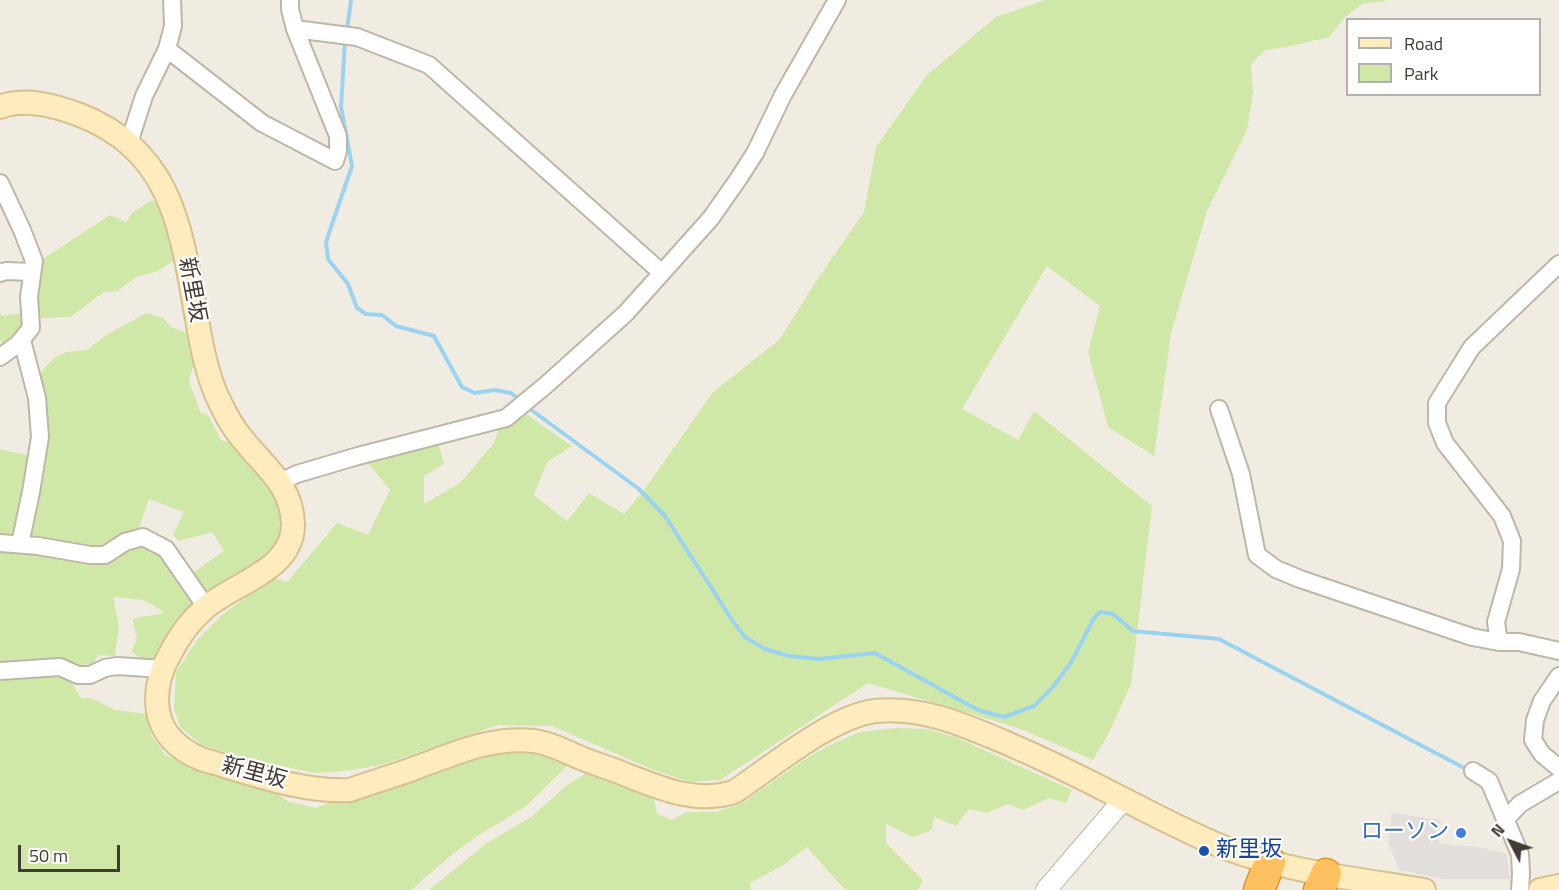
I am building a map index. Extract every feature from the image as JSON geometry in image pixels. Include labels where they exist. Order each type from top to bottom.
[{"type":"highway","points":[[1259,890],[1270,862]]},
{"type":"main road","name":"新里坂","points":[[0,107],[30,103],[57,108],[94,122],[120,136],[149,164],[167,196],[175,218],[187,262],[210,380],[223,410],[239,435],[280,482],[288,495],[293,526],[291,541],[284,553],[275,564],[206,607],[182,632],[163,669],[158,689],[159,716],[166,733],[177,746],[188,753],[201,759],[298,786],[326,791],[350,790],[495,741],[535,741],[549,744],[582,759],[678,794],[697,797],[726,795],[734,792],[808,741],[842,722],[873,711],[891,710],[929,715],[974,728],[1031,753],[1208,841],[1323,882],[1424,890]]},
{"type":"main road","points":[[1540,890],[1559,886]]},
{"type":"street","points":[[129,143],[144,96],[167,49],[173,26],[172,0]]},
{"type":"street","points":[[167,49],[262,123],[335,161],[338,136],[296,29],[290,9],[290,0]]},
{"type":"street","points":[[280,482],[297,474],[358,456],[506,418],[531,398],[626,313],[711,218],[755,153],[783,95],[837,0]]},
{"type":"street","points":[[296,29],[355,37],[429,65],[662,273]]},
{"type":"street","points":[[0,183],[8,219],[34,261],[29,297],[31,328],[18,344],[0,357]]},
{"type":"street","points":[[1499,642],[1496,622],[1511,569],[1512,541],[1502,516],[1445,443],[1437,423],[1437,403],[1472,347],[1559,264]]},
{"type":"street","points":[[0,273],[6,271],[32,272]]},
{"type":"street","points":[[20,544],[40,437],[37,398],[22,340]]},
{"type":"street","points":[[1220,409],[1241,474],[1257,555],[1276,569],[1472,637],[1499,642],[1519,642],[1559,651]]},
{"type":"street","points":[[0,543],[105,555],[125,542],[143,537],[166,549],[206,607]]},
{"type":"street","points":[[0,671],[60,667],[78,675],[90,675],[105,668],[117,666],[163,669]]},
{"type":"street","points":[[1559,676],[1542,701],[1535,720],[1533,740],[1542,754],[1559,768]]},
{"type":"street","points":[[1473,771],[1489,781],[1520,854],[1520,890]]},
{"type":"street","points":[[1506,819],[1520,804],[1559,781]]},
{"type":"street","points":[[1046,890],[1124,799]]},
{"type":"green space","points":[[1045,0],[1390,0],[1362,4],[1345,17],[1329,37],[1265,50],[1251,64],[1253,93],[1247,130],[1207,211],[1171,333],[1154,456],[1108,427],[1088,352],[1100,306],[1047,266],[962,409],[1018,440],[1034,411],[1152,506],[1131,684],[1110,731],[1093,760],[1018,728],[868,683],[720,780],[690,782],[654,770],[552,726],[498,725],[381,765],[314,773],[241,757],[202,745],[181,728],[174,709],[176,672],[197,640],[223,614],[274,578],[287,582],[337,523],[368,535],[390,490],[367,462],[438,442],[444,464],[424,476],[424,504],[460,483],[494,443],[499,428],[526,414],[572,446],[547,462],[534,495],[567,521],[589,493],[624,514],[647,486],[713,392],[779,340],[864,212],[876,147],[927,75],[996,17]]},
{"type":"green space","points":[[152,200],[165,218],[175,260],[156,272],[138,276],[117,291],[104,292],[70,317],[40,318],[35,305],[43,259],[110,215],[126,222],[132,213]]},
{"type":"green space","points":[[0,313],[2,316],[22,313],[26,325],[5,346],[0,340]]},
{"type":"green space","points":[[147,313],[163,318],[172,328],[188,333],[195,359],[189,381],[201,413],[208,415],[221,440],[238,444],[284,510],[284,531],[270,556],[204,596],[188,576],[224,551],[212,532],[179,541],[173,535],[184,512],[149,499],[137,533],[105,549],[25,539],[39,375],[50,362],[60,355],[87,350],[108,334]]},
{"type":"green space","points":[[0,449],[34,457],[17,537],[0,536]]},
{"type":"green space","points":[[143,542],[161,553],[187,591],[195,608],[173,626],[157,658],[140,658],[131,651],[137,640],[133,620],[138,617],[160,614],[163,611],[144,600],[113,597],[119,625],[115,656],[98,655],[94,664],[77,665],[70,680],[81,698],[91,698],[115,710],[148,714],[150,733],[165,755],[213,775],[266,785],[287,801],[316,808],[485,748],[546,752],[568,765],[525,807],[455,852],[411,890],[0,890],[0,549],[84,560]]},
{"type":"green space","points":[[896,728],[927,729],[955,737],[1072,790],[1066,803],[1049,798],[1023,810],[1008,804],[987,813],[969,809],[956,826],[934,817],[932,830],[913,837],[886,824],[886,843],[923,880],[918,890],[846,890],[807,847],[782,866],[750,883],[751,890],[429,890],[487,843],[531,817],[567,785],[592,770],[654,798],[657,814],[672,820],[687,812],[715,812],[741,804],[828,746],[860,732]]},
{"type":"shaded area","points":[[1392,813],[1441,820],[1439,844],[1478,847],[1507,854],[1510,879],[1443,879],[1399,870],[1388,841]]},
{"type":"waterway","points":[[347,30],[351,0]]},
{"type":"waterway","points":[[345,40],[341,107],[352,166],[326,242],[328,259],[348,284],[357,308],[366,314],[382,315],[396,326],[434,336],[462,387],[475,393],[495,390],[511,393],[521,401]]},
{"type":"waterway","points":[[526,406],[639,489],[665,516],[745,637],[765,649],[789,656],[818,659],[875,653],[978,710],[1004,717],[1034,706],[1053,687],[1072,661],[1094,618],[1100,612],[1113,614],[1133,631],[1219,639],[1468,770]]},
{"type":"place","name":"ローソン","points":[[1461,833]]},
{"type":"place","name":"新里坂","points":[[1204,851]]}]
